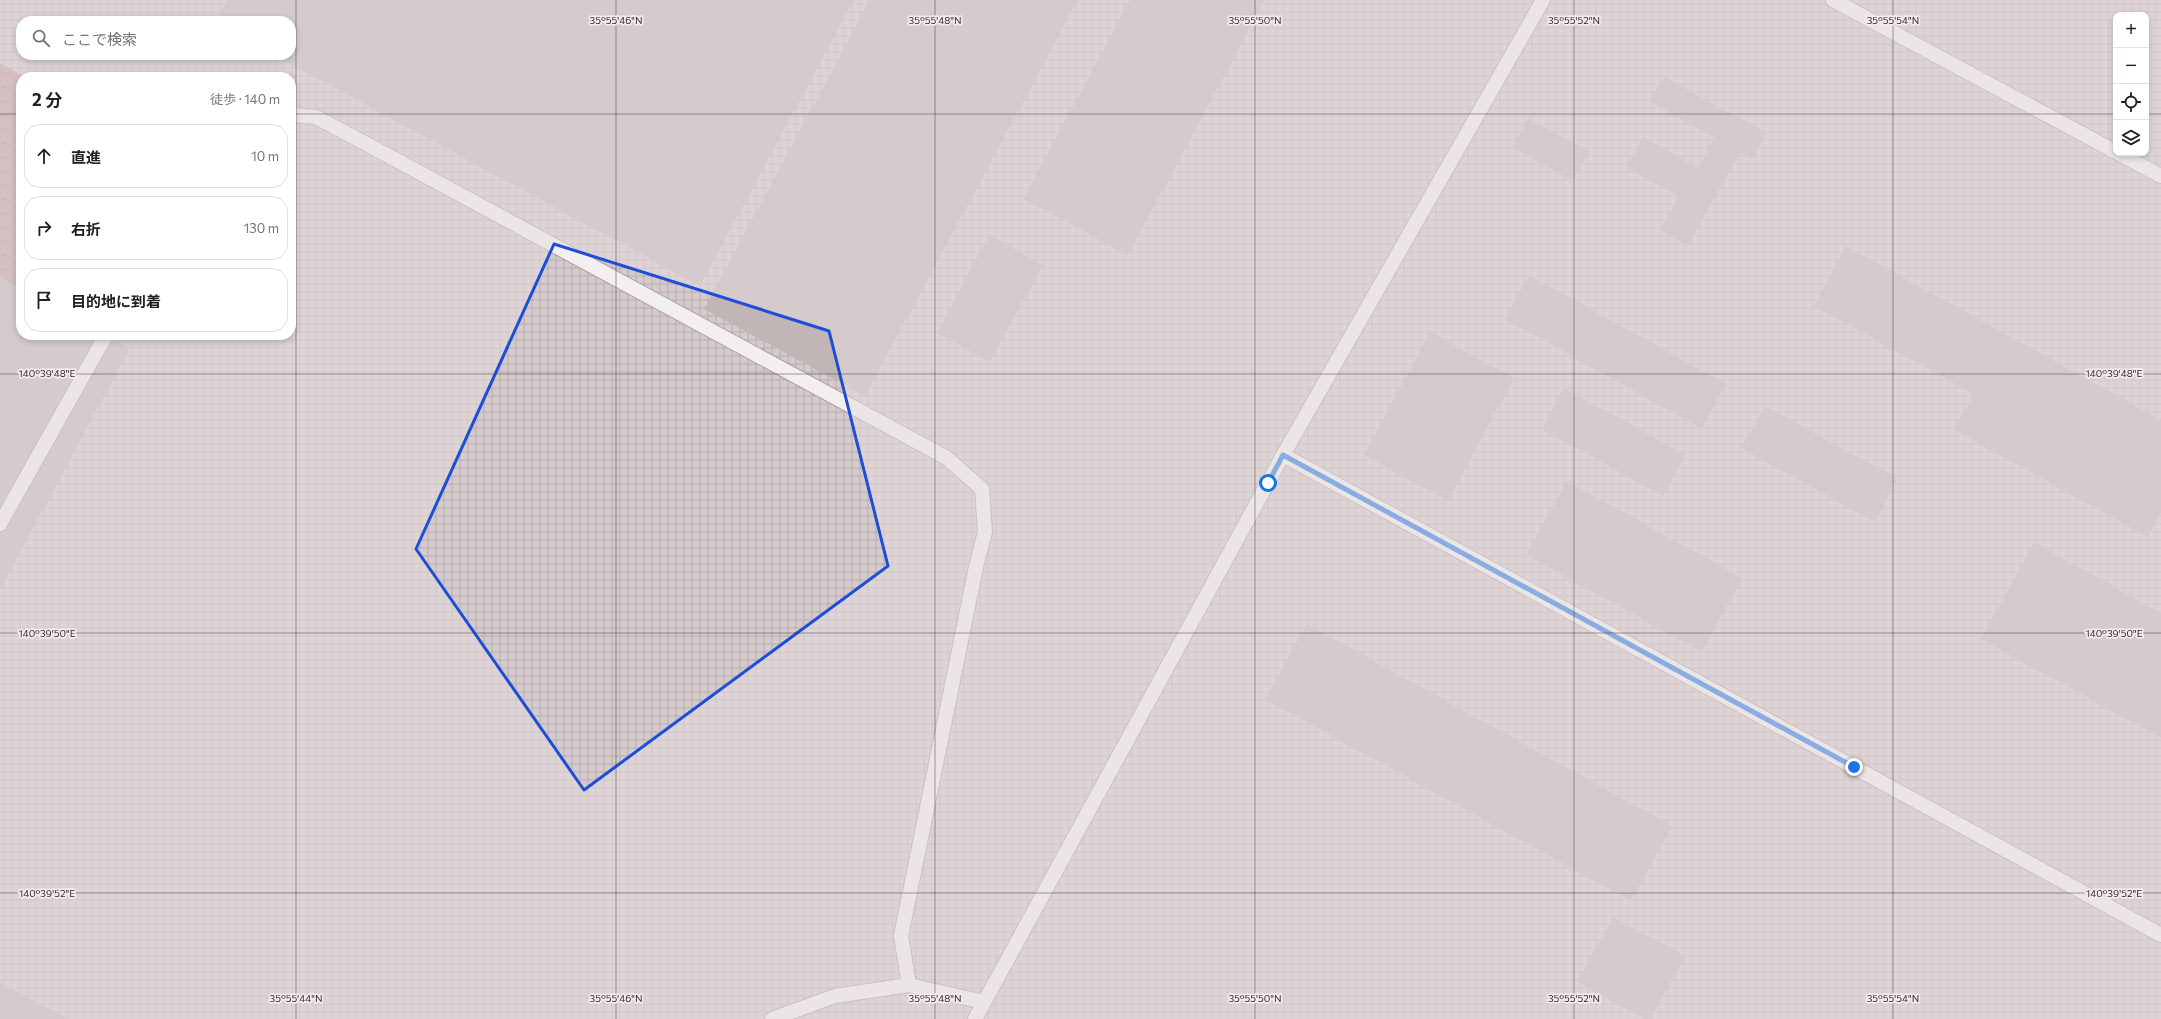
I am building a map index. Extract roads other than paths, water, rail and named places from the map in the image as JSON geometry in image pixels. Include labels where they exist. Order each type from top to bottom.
[{"type":"lane","points":[[975,1019],[1283,455],[1543,0]]},
{"type":"lane","points":[[1833,0],[2113,151]]},
{"type":"lane","points":[[296,115],[316,117],[947,458],[982,489],[985,532],[976,566],[901,936],[909,984]]},
{"type":"lane","points":[[2123,156],[2161,176]]},
{"type":"lane","points":[[0,524],[103,340]]},
{"type":"lane","points":[[1283,455],[2161,935]]},
{"type":"lane","points":[[772,1019],[835,996],[909,984],[984,1002]]},
{"type":"water","points":[[0,63],[16,72],[16,340],[18,340],[0,375]]}]
